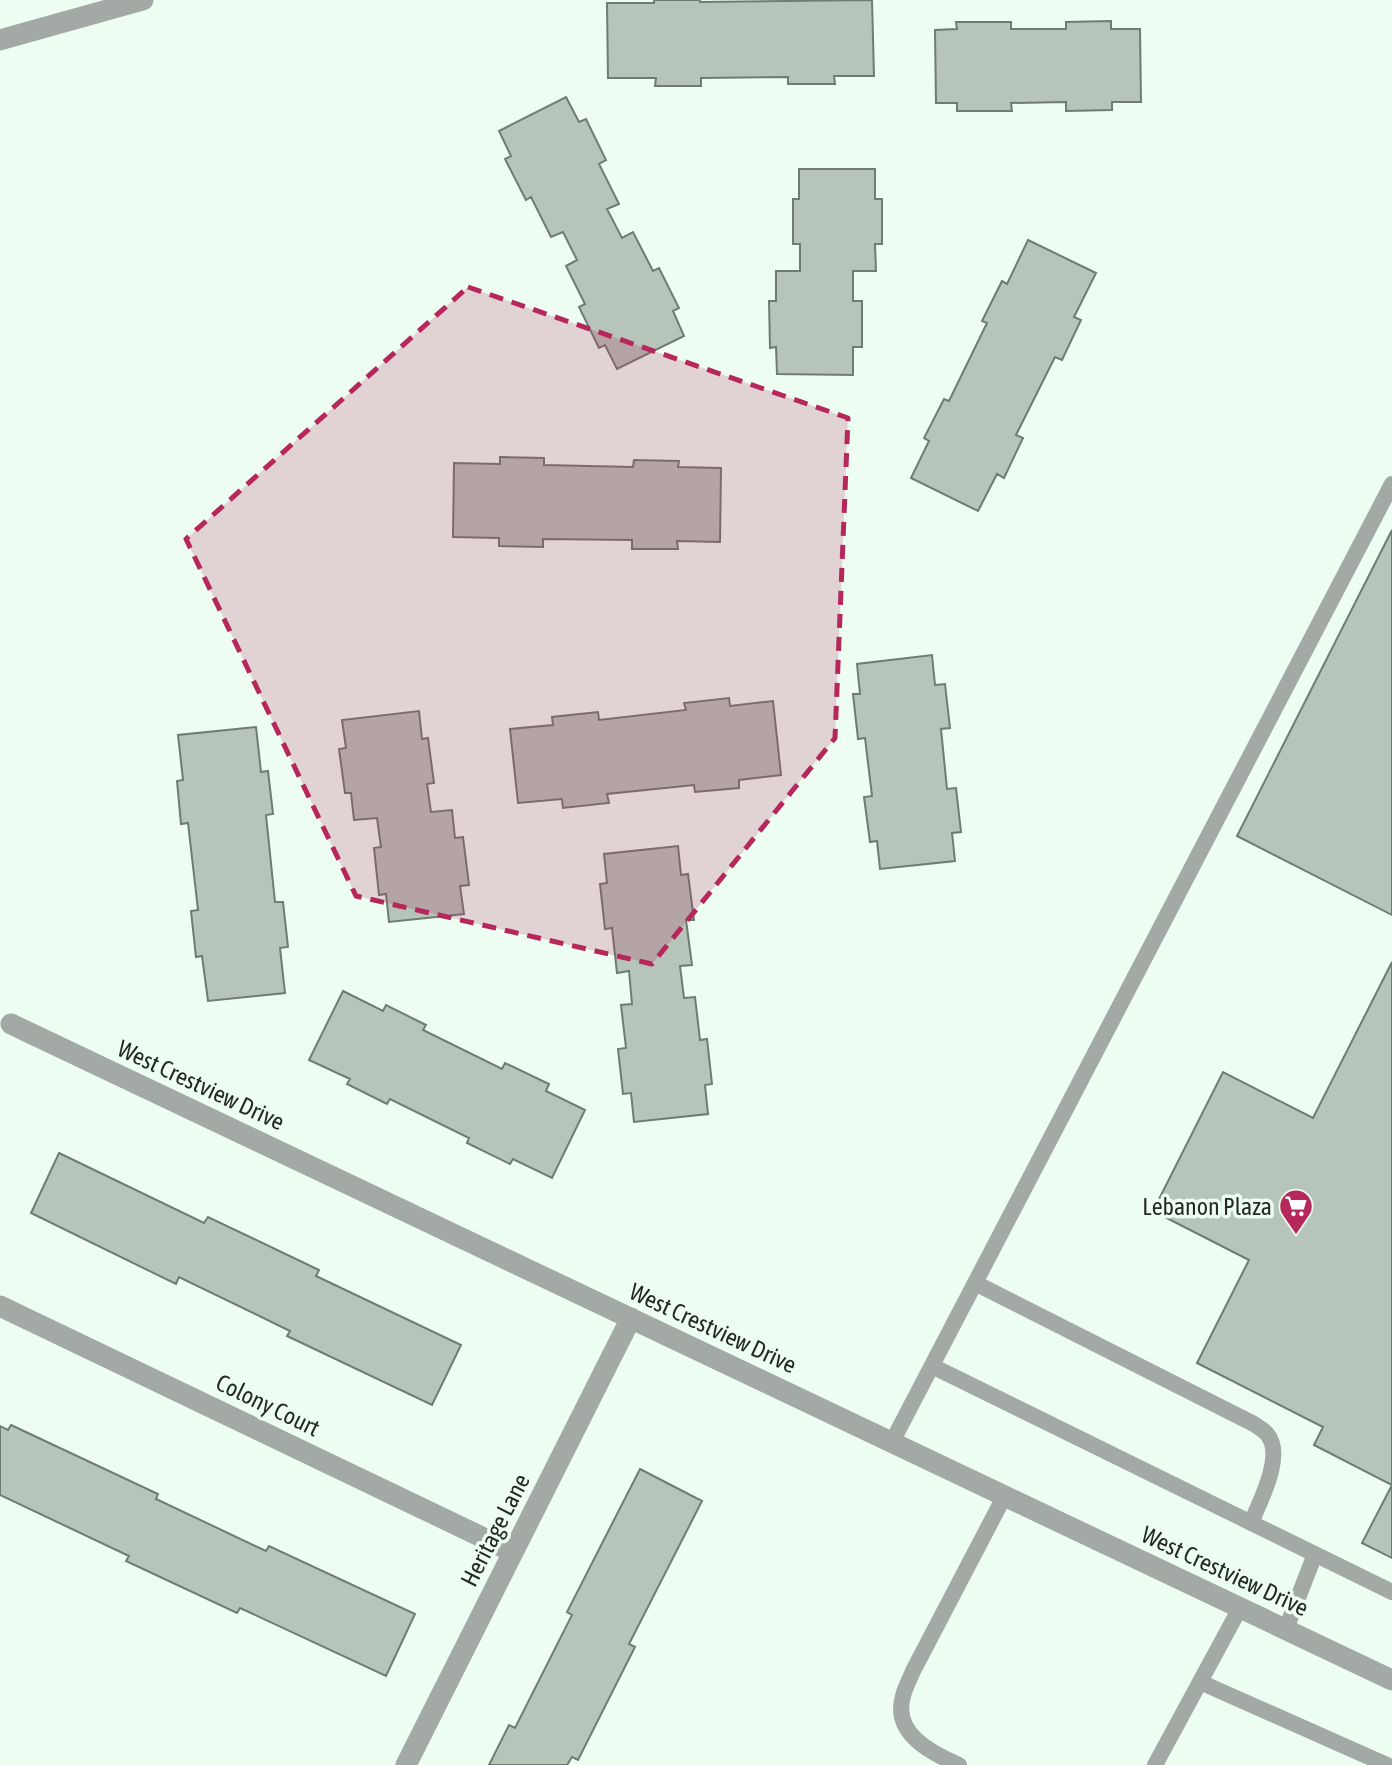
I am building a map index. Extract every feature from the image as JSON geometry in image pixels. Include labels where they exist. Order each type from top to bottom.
[{"type":"street","points":[[0,40],[143,0]]},
{"type":"street","name":"West Crestview Drive","points":[[6,1023],[1392,1680]]},
{"type":"street","name":"Colony Court","points":[[0,1306],[513,1552]]},
{"type":"street","name":"Heritage Lane","points":[[406,1765],[631,1318]]},
{"type":"lane","points":[[892,1442],[1392,484]]},
{"type":"lane","points":[[975,1283],[1254,1424],[1267,1434],[1272,1442],[1274,1456],[1270,1476],[1251,1523]]},
{"type":"lane","points":[[932,1366],[1392,1592]]},
{"type":"lane","points":[[959,1765],[930,1752],[909,1732],[901,1715],[902,1697],[1004,1495]]},
{"type":"lane","points":[[1286,1629],[1315,1554]]},
{"type":"lane","points":[[1155,1765],[1240,1608]]},
{"type":"lane","points":[[1200,1682],[1387,1765]]},
{"type":"highlighted area","points":[[468,287],[848,418],[835,738],[652,964],[356,896],[186,539]]},
{"type":"building","points":[[654,0],[872,0],[874,76],[834,76],[835,84],[788,84],[788,77],[701,78],[701,86],[655,86],[656,78],[608,78],[607,3],[654,3]]},
{"type":"building","points":[[1111,21],[1111,29],[1140,29],[1141,102],[1112,102],[1112,110],[1066,111],[1066,102],[1011,103],[1012,111],[957,111],[957,103],[936,103],[935,30],[957,29],[956,22],[1011,22],[1011,29],[1066,29],[1066,22]]},
{"type":"building","points":[[566,97],[579,122],[586,119],[606,160],[599,164],[619,204],[607,209],[622,238],[633,232],[653,271],[659,268],[679,308],[673,311],[684,336],[617,369],[605,345],[599,348],[579,307],[585,304],[566,266],[577,260],[563,232],[551,237],[531,197],[526,200],[505,159],[511,156],[499,131]]},
{"type":"building","points":[[799,169],[875,169],[875,199],[882,199],[882,244],[875,244],[876,271],[853,271],[853,301],[862,301],[862,347],[853,347],[853,375],[777,374],[776,347],[770,348],[769,301],[776,301],[776,271],[800,271],[800,244],[793,244],[793,199],[799,199]]},
{"type":"building","points":[[1028,240],[1096,273],[1074,317],[1081,320],[1062,360],[1055,357],[1016,435],[1023,438],[1004,478],[997,474],[978,511],[911,478],[929,441],[924,438],[944,399],[949,401],[987,323],[982,321],[1002,281],[1007,284]]},
{"type":"building","points":[[500,457],[544,458],[544,465],[633,467],[634,460],[679,461],[678,467],[721,468],[720,542],[677,541],[678,549],[632,549],[632,540],[543,539],[543,547],[499,546],[499,538],[453,537],[454,463],[500,464]]},
{"type":"building","points":[[1392,530],[1392,915],[1237,836]]},
{"type":"building","points":[[932,655],[935,685],[945,684],[950,728],[941,729],[947,789],[956,788],[961,832],[952,833],[955,861],[880,869],[877,841],[870,842],[864,797],[872,796],[865,738],[858,739],[853,694],[860,694],[857,664]]},
{"type":"building","points":[[729,698],[730,706],[773,701],[781,775],[739,780],[739,788],[695,792],[694,785],[607,794],[609,803],[563,808],[562,799],[518,803],[510,729],[553,725],[552,717],[598,712],[599,720],[686,710],[684,703]]},
{"type":"building","points":[[419,711],[422,739],[428,738],[434,783],[427,784],[431,812],[452,810],[455,838],[463,837],[469,885],[460,886],[464,914],[389,922],[386,894],[379,895],[374,848],[381,847],[377,818],[354,820],[351,793],[345,793],[339,749],[346,748],[342,720]]},
{"type":"building","points":[[256,727],[261,772],[268,771],[273,814],[266,815],[275,902],[283,902],[288,947],[280,948],[285,993],[208,1001],[202,956],[196,957],[191,911],[198,910],[188,823],[181,824],[177,781],[183,780],[178,735]]},
{"type":"building","points":[[678,846],[681,875],[688,874],[694,920],[686,920],[692,965],[680,966],[684,998],[695,997],[700,1040],[707,1039],[712,1084],[705,1085],[708,1114],[634,1122],[631,1093],[623,1094],[618,1049],[626,1048],[621,1005],[632,1004],[629,971],[617,973],[612,928],[605,929],[600,884],[607,883],[604,854]]},
{"type":"building","name":"Lebanon Plaza","points":[[1392,962],[1392,1485],[1314,1445],[1323,1427],[1197,1363],[1249,1260],[1153,1211],[1223,1072],[1313,1118]]},
{"type":"building","points":[[343,991],[383,1011],[386,1005],[426,1025],[423,1030],[502,1069],[505,1063],[549,1084],[546,1091],[585,1110],[552,1178],[513,1159],[510,1164],[467,1143],[469,1138],[390,1099],[387,1104],[347,1084],[350,1079],[309,1060]]},
{"type":"building","points":[[59,1153],[204,1223],[208,1217],[319,1270],[316,1276],[461,1345],[432,1405],[287,1336],[290,1331],[179,1277],[176,1284],[31,1213]]},
{"type":"building","points":[[11,1425],[158,1494],[156,1499],[266,1551],[269,1546],[415,1614],[386,1676],[240,1608],[237,1613],[126,1561],[129,1556],[0,1495],[0,1426],[8,1430]]},
{"type":"building","points":[[640,1469],[702,1501],[629,1644],[635,1647],[578,1760],[572,1757],[567,1765],[489,1765],[509,1725],[515,1728],[572,1615],[567,1612]]},
{"type":"building","points":[[1392,1485],[1392,1558],[1362,1543]]},
{"type":"place","name":"Lebanon Plaza","points":[[1296,1236]]}]
